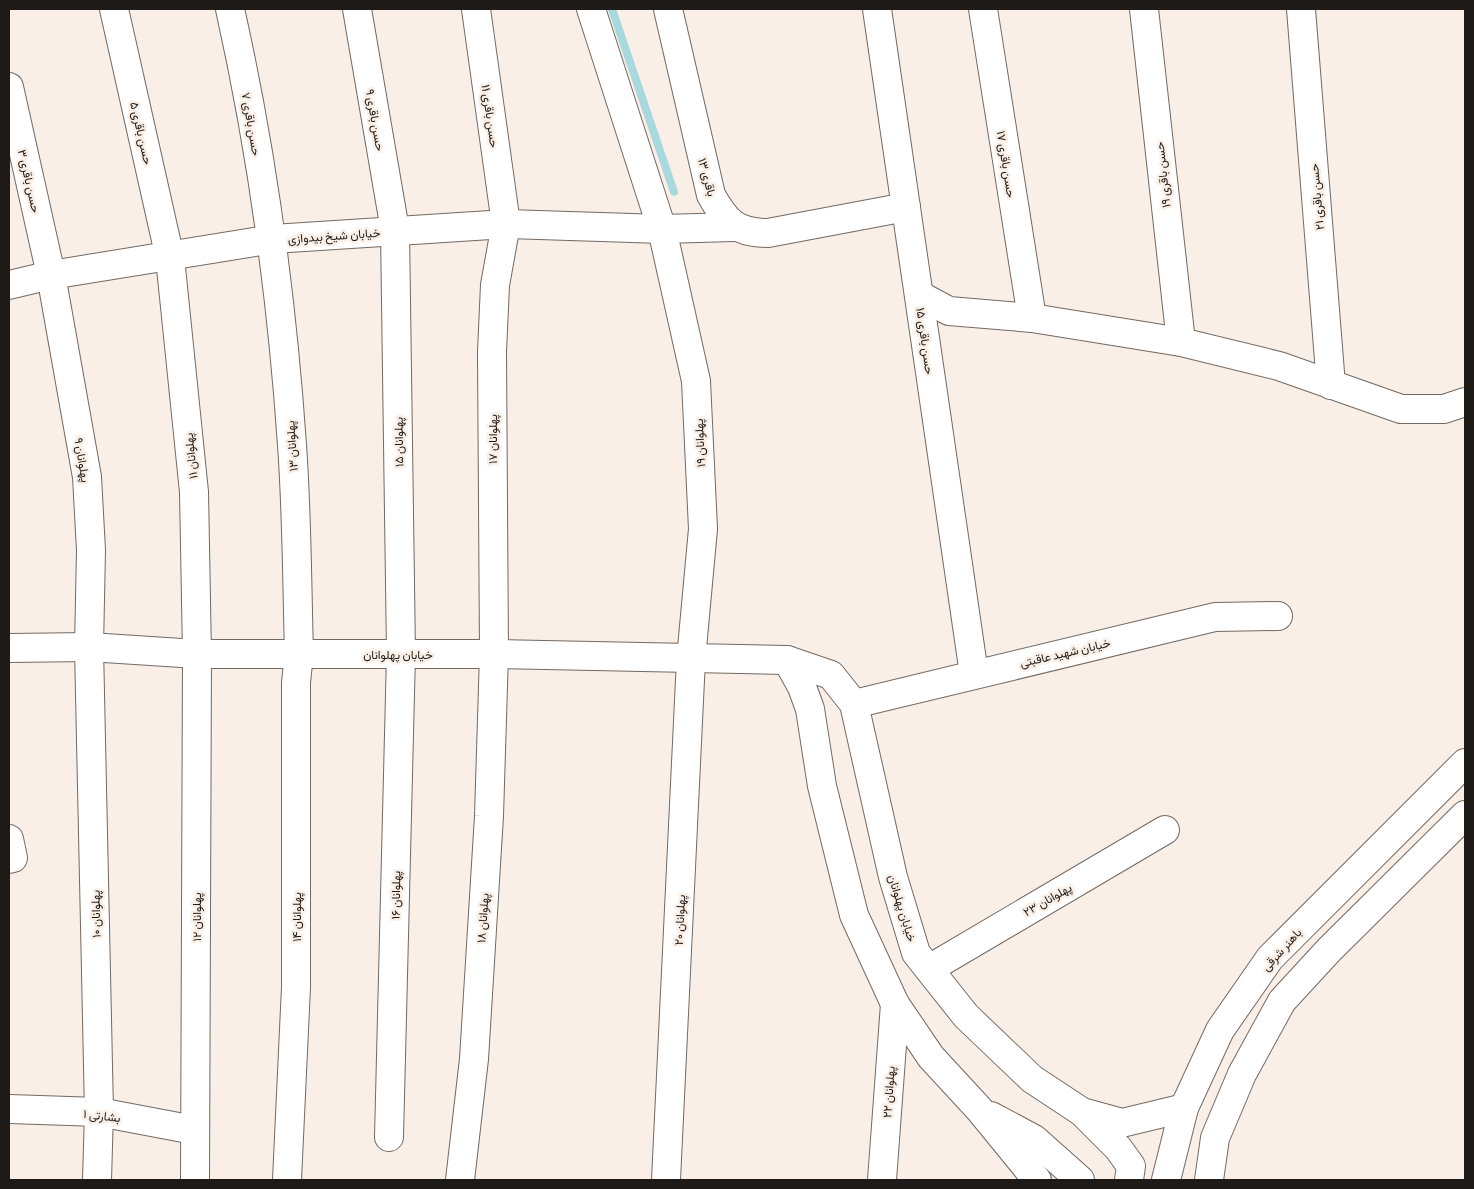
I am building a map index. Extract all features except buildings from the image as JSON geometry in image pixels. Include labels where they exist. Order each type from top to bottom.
[{"type":"street","name":"حسن باقری ۵","points":[[114,9],[170,258]]},
{"type":"street","name":"حسن باقری ۷","points":[[230,9],[241,58],[273,239]]},
{"type":"street","name":"حسن باقری ۹","points":[[357,9],[395,230]]},
{"type":"street","name":"حسن باقری ۱۱","points":[[476,9],[506,224]]},
{"type":"street","points":[[591,9],[662,229]]},
{"type":"street","name":"باقری ۱۳","points":[[668,9],[711,195],[719,210],[734,227]]},
{"type":"street","name":"حسن باقری ۱۵","points":[[877,9],[974,674]]},
{"type":"street","name":"حسن باقری ۱۷","points":[[983,9],[1032,318]]},
{"type":"street","name":"حسن باقری ۱۹","points":[[1144,9],[1181,342]]},
{"type":"street","name":"حسن باقری ۲۱","points":[[1302,9],[1331,384]]},
{"type":"street","name":"حسن باقری ۳","points":[[9,87],[51,275]]},
{"type":"street","points":[[734,227],[752,233],[768,233],[906,208]]},
{"type":"street","name":"خیابان شیخ بیدوازی","points":[[9,285],[51,275],[170,258],[273,239],[506,224],[662,229],[734,227]]},
{"type":"street","name":"پهلوانان ۱۷","points":[[494,654],[492,352],[495,285],[506,224]]},
{"type":"street","name":"پهلوانان ۱۹","points":[[662,229],[696,381],[703,529],[691,659]]},
{"type":"street","name":"پهلوانان ۱۵","points":[[395,230],[401,654]]},
{"type":"street","name":"پهلوانان ۱۳","points":[[273,239],[292,446],[299,653]]},
{"type":"street","name":"پهلوانان ۱۱","points":[[170,258],[194,492],[197,654]]},
{"type":"street","name":"پهلوانان ۹","points":[[51,275],[87,477],[91,550],[90,647]]},
{"type":"street","points":[[919,295],[948,311],[1032,318],[1181,342],[1279,366],[1401,409],[1444,409],[1465,402]]},
{"type":"street","name":"خیابان شهید عاقبتی","points":[[854,704],[1216,617],[1278,616]]},
{"type":"street","name":"خیابان پهلوانان","points":[[9,648],[90,647],[197,654],[494,654],[787,660],[832,675],[854,704],[893,877],[916,953],[966,1016],[1032,1079],[1082,1112],[1122,1123],[1184,1108]]},
{"type":"street","name":"پهلوانان ۱۰","points":[[90,647],[99,1112],[97,1180]]},
{"type":"street","name":"پهلوانان ۱۴","points":[[287,1180],[296,987],[296,683],[299,653]]},
{"type":"street","name":"پهلوانان ۱۲","points":[[195,1180],[197,654]]},
{"type":"street","name":"پهلوانان ۱۶","points":[[389,1137],[401,654]]},
{"type":"street","name":"پهلوانان ۱۸","points":[[460,1180],[474,1059],[488,816],[494,654]]},
{"type":"street","name":"پهلوانان ۲۰","points":[[666,1180],[691,659]]},
{"type":"street","points":[[787,660],[802,687],[810,709],[822,786],[854,915],[895,1004],[931,1057],[979,1109],[1037,1180]]},
{"type":"street","name":"باهنر شرقی","points":[[1166,1180],[1184,1108],[1220,1030],[1270,958],[1465,764]]},
{"type":"street","points":[[1209,1180],[1215,1138],[1242,1074],[1282,1001],[1329,950],[1465,815]]},
{"type":"street","name":"پهلوانان ۲۳","points":[[929,968],[1165,830]]},
{"type":"street","name":"پهلوانان ۲۲","points":[[882,1180],[895,1004]]},
{"type":"street","name":"بشارتی ۱","points":[[9,1109],[99,1112],[194,1130]]},
{"type":"street","points":[[979,1109],[1034,1139],[1080,1180]]},
{"type":"street","points":[[1082,1112],[1118,1148],[1131,1166],[1129,1180]]},
{"type":"waterway","points":[[612,9],[674,192]]}]
